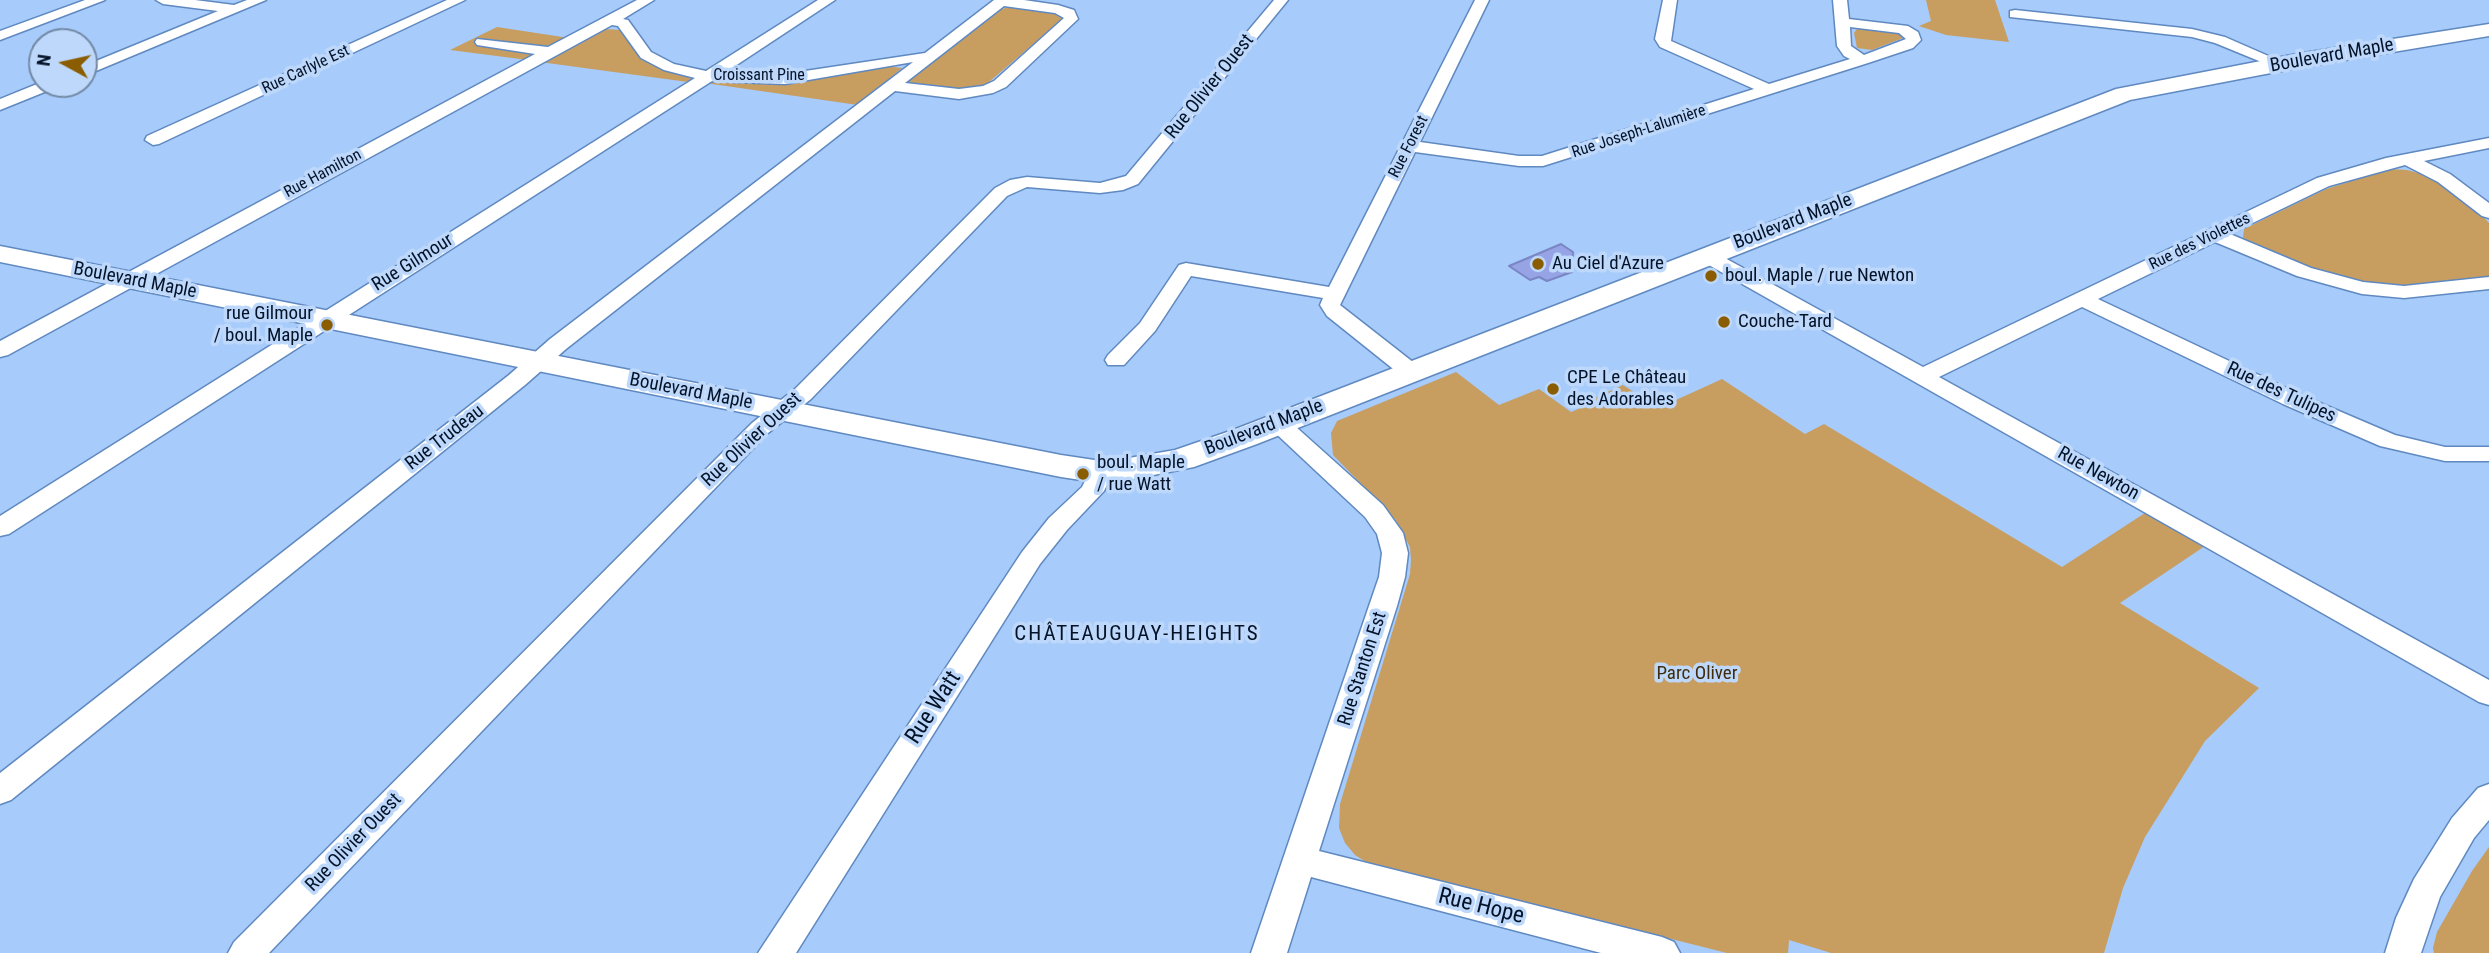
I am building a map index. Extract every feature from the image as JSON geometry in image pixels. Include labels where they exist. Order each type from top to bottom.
[{"type":"street","points":[[0,36],[98,0]]},
{"type":"street","points":[[163,0],[235,10]]},
{"type":"street","points":[[98,65],[259,0]]},
{"type":"street","name":"Rue Carlyle Est","points":[[153,141],[458,0]]},
{"type":"street","name":"Rue Hamilton","points":[[0,350],[647,0]]},
{"type":"street","name":"Rue Gilmour","points":[[0,528],[828,0]]},
{"type":"street","name":"Rue Olivier Ouest","points":[[246,953],[760,428],[803,394],[1005,188],[1040,181],[1109,188],[1132,180],[1281,0]]},
{"type":"street","name":"Rue Forest","points":[[1335,294],[1482,0]]},
{"type":"street","points":[[1670,0],[1662,39],[1665,44],[1769,90]]},
{"type":"street","points":[[1840,0],[1846,50],[1863,60]]},
{"type":"street","name":"Rue Trudeau","points":[[0,791],[538,361],[890,86],[1002,1],[1069,13],[1071,19],[1000,84],[987,90],[959,94],[890,86]]},
{"type":"street","points":[[2015,14],[2202,35],[2281,65]]},
{"type":"street","name":"Croissant Pine","points":[[610,20],[623,23],[646,55],[669,67],[707,76],[794,78],[908,58],[928,57]]},
{"type":"street","name":"Rue Joseph-Lalumière","points":[[1409,146],[1519,161],[1543,161],[1863,60],[1908,45],[1914,40],[1913,35],[1903,29],[1841,22]]},
{"type":"street","name":"Boulevard Maple","points":[[0,254],[1101,472],[1144,468],[1182,459],[2124,94],[2489,30]]},
{"type":"street","points":[[482,42],[550,52]]},
{"type":"street","points":[[0,105],[28,93]]},
{"type":"street","name":"Rue des Violettes","points":[[1923,376],[2335,177],[2489,143]]},
{"type":"street","points":[[2407,159],[2444,178],[2489,212]]},
{"type":"street","points":[[2216,235],[2304,272],[2362,289],[2404,292],[2489,283]]},
{"type":"street","name":"Rue Newton","points":[[1707,256],[2489,694]]},
{"type":"street","points":[[1116,360],[1148,327],[1186,269],[1335,294],[1330,305],[1334,312],[1410,371]]},
{"type":"street","name":"Rue des Tulipes","points":[[2082,299],[2291,399],[2388,441],[2445,454],[2489,454]]},
{"type":"street","name":"Rue Stanton Est","points":[[1269,953],[1390,587],[1395,553],[1390,533],[1368,506],[1279,423]]},
{"type":"street","name":"Rue Watt","points":[[776,953],[1031,558],[1058,524],[1092,491],[1101,472]]},
{"type":"street","points":[[2403,953],[2413,918],[2426,889],[2463,828],[2489,797]]},
{"type":"street","name":"Rue Hope","points":[[1300,860],[1662,953]]},
{"type":"green space","points":[[1926,0],[1995,0],[2009,42],[1946,35],[1919,26],[1931,21]]},
{"type":"green space","points":[[1011,6],[1047,10],[1063,15],[1064,18],[983,87],[964,90],[909,84],[909,78],[997,11]]},
{"type":"green space","points":[[497,27],[569,38],[543,47],[479,40],[536,53],[528,60],[450,50]]},
{"type":"green space","points":[[604,29],[622,30],[639,57],[692,79],[688,82],[540,62]]},
{"type":"green space","points":[[1857,29],[1898,32],[1903,38],[1872,50],[1857,48],[1854,33]]},
{"type":"green space","points":[[884,66],[902,68],[858,105],[705,83],[710,80],[734,81]]},
{"type":"green space","points":[[2390,169],[2430,176],[2474,207],[2489,223],[2489,277],[2442,285],[2386,287],[2333,278],[2247,242],[2243,237],[2244,229],[2326,189]]},
{"type":"green space","name":"Parc Oliver","points":[[1456,372],[1499,405],[1539,389],[1571,412],[1595,402],[1592,399],[1623,385],[1655,406],[1665,405],[1722,379],[1805,434],[1824,424],[2062,567],[2145,513],[2205,546],[2120,603],[2259,688],[2205,741],[2145,837],[2123,888],[2104,953],[1831,953],[1789,940],[1788,953],[1727,953],[1366,862],[1355,855],[1345,843],[1339,828],[1340,804],[1410,574],[1411,560],[1410,547],[1395,519],[1333,455],[1331,433],[1337,421]]},
{"type":"green space","points":[[2489,847],[2489,953],[2434,953],[2437,932]]},
{"type":"building","name":"Au Ciel d'Azure","points":[[1561,244],[1573,252],[1572,272],[1547,281],[1539,277],[1530,280],[1509,266]]},
{"type":"place","name":"Au Ciel d'Azure","points":[[1538,264]]},
{"type":"place","name":"boul. Maple / rue Newton","points":[[1711,276]]},
{"type":"place","name":"Couche-Tard","points":[[1724,322]]},
{"type":"place","name":"rue Gilmour / boul. Maple","points":[[327,325]]},
{"type":"place","name":"CPE Le Château des Adorables","points":[[1553,389]]},
{"type":"place","name":"boul. Maple / rue Watt","points":[[1083,474]]},
{"type":"district","name":"CHÂTEAUGUAY-HEIGHTS","points":[[1137,635]]}]
